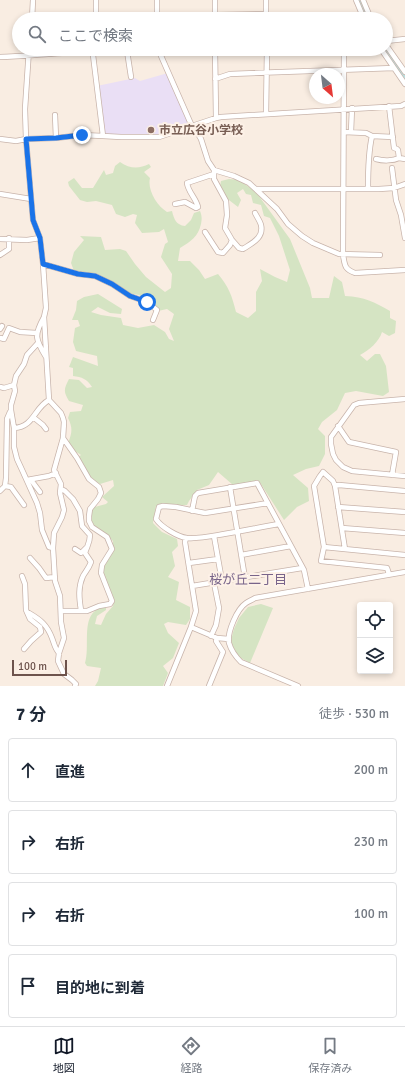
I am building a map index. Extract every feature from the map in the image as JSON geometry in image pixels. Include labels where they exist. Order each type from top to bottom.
[{"type":"street","points":[[32,12],[33,0]]},
{"type":"street","points":[[96,0],[96,12]]},
{"type":"street","points":[[157,0],[157,12]]},
{"type":"street","points":[[215,0],[215,12]]},
{"type":"street","points":[[266,0],[266,12]]},
{"type":"street","points":[[356,0],[361,12]]},
{"type":"street","points":[[363,0],[368,12]]},
{"type":"street","points":[[393,40],[405,39]]},
{"type":"street","points":[[393,55],[405,72]]},
{"type":"street","points":[[0,57],[14,56]]},
{"type":"street","points":[[28,56],[25,109],[26,139],[33,220],[40,238],[43,264],[46,308],[44,317],[49,400],[61,413],[63,418],[63,438],[54,470],[61,484],[60,493],[64,510],[54,533],[53,548],[55,580],[60,596],[61,622],[64,638],[58,661],[64,674],[76,684],[75,686]]},
{"type":"street","points":[[93,56],[103,136]]},
{"type":"street","points":[[128,56],[132,76]]},
{"type":"street","points":[[161,56],[192,126],[201,139],[208,161],[214,172],[214,179],[226,202],[226,228],[232,240],[239,248],[243,249],[258,239],[260,235],[261,225],[255,213]]},
{"type":"street","points":[[215,56],[216,118]]},
{"type":"street","points":[[266,114],[267,56]]},
{"type":"street","points":[[344,56],[344,68]]},
{"type":"street","points":[[386,56],[405,84]]},
{"type":"street","points":[[345,70],[394,68]]},
{"type":"street","points":[[215,79],[230,74],[309,71]]},
{"type":"street","points":[[344,104],[343,255],[345,266],[349,271],[355,273],[405,270]]},
{"type":"street","points":[[0,139],[16,141],[82,135],[159,137],[216,118],[405,104]]},
{"type":"street","points":[[389,106],[394,148],[397,148],[399,158]]},
{"type":"street","points":[[351,132],[352,108]]},
{"type":"street","points":[[55,115],[56,138]]},
{"type":"street","points":[[344,132],[366,133],[372,136],[393,137]]},
{"type":"street","points":[[368,189],[369,158],[372,136]]},
{"type":"street","points":[[376,159],[405,159]]},
{"type":"street","points":[[392,168],[396,200],[403,214],[405,238]]},
{"type":"street","points":[[175,204],[185,202],[196,208],[198,207],[197,202],[187,187],[187,183],[214,172],[234,176],[249,183],[256,189],[277,209],[288,224],[302,236],[325,249],[343,255],[380,255]]},
{"type":"street","points":[[256,189],[368,189],[394,188],[405,184]]},
{"type":"street","points":[[0,194],[31,199]]},
{"type":"street","points":[[205,232],[218,252],[223,253],[230,245],[232,240]]},
{"type":"street","points":[[0,238],[27,240],[40,238]]},
{"type":"street","points":[[0,255],[9,249],[9,238]]},
{"type":"street","points":[[43,264],[78,274],[95,276],[112,284],[130,296],[147,302],[157,310],[153,320]]},
{"type":"street","points":[[44,317],[37,333],[38,343],[46,359]]},
{"type":"street","points":[[0,338],[4,339],[10,328],[20,332],[37,333]]},
{"type":"street","points":[[38,343],[27,355],[24,364],[16,376],[11,410],[14,428],[14,447],[17,459],[29,480],[40,513],[42,530],[49,547],[53,548]]},
{"type":"street","points":[[0,388],[14,385]]},
{"type":"street","points":[[405,399],[359,403],[354,405],[331,437],[333,454],[336,460],[343,467],[352,471],[405,476]]},
{"type":"street","points":[[14,428],[27,425],[45,402],[49,400]]},
{"type":"street","points":[[0,491],[5,486],[7,465],[7,419],[11,410]]},
{"type":"street","points":[[33,417],[46,429]]},
{"type":"street","points":[[338,426],[349,442],[396,452],[392,475]]},
{"type":"street","points":[[61,611],[87,611],[98,606],[110,604],[112,601],[101,573],[102,565],[112,549],[107,536],[92,528],[89,521],[90,509],[101,493],[99,487],[89,479],[63,438]]},
{"type":"street","points":[[345,549],[335,486],[333,481],[323,472],[314,486],[324,547],[322,562],[387,568],[389,574]]},
{"type":"street","points":[[29,480],[56,473]]},
{"type":"street","points":[[29,480],[40,492]]},
{"type":"street","points":[[192,511],[195,496],[198,493],[258,482],[302,568],[308,589]]},
{"type":"street","points":[[335,486],[339,485],[405,491]]},
{"type":"street","points":[[5,486],[11,487],[24,505]]},
{"type":"street","points":[[230,488],[236,532],[245,578]]},
{"type":"street","points":[[61,489],[73,499],[80,511],[82,526],[90,535],[90,542],[81,553],[75,550]]},
{"type":"street","points":[[268,503],[205,513],[163,506],[159,507],[156,519],[159,524],[186,538],[214,536],[279,524]]},
{"type":"street","points":[[338,507],[405,512]]},
{"type":"street","points":[[342,528],[405,533]]},
{"type":"street","points":[[214,536],[222,581]]},
{"type":"street","points":[[166,686],[191,627],[196,611],[185,542],[186,538]]},
{"type":"street","points":[[241,555],[291,546]]},
{"type":"street","points":[[81,610],[79,588],[83,576],[91,562],[85,553],[86,547]]},
{"type":"street","points":[[324,547],[405,555]]},
{"type":"street","points":[[30,558],[46,578],[55,576]]},
{"type":"street","points":[[189,563],[218,559]]},
{"type":"street","points":[[192,586],[302,568]]},
{"type":"street","points":[[298,686],[241,662],[237,658],[230,645],[229,639],[238,612],[245,603],[255,598],[405,572]]},
{"type":"street","points":[[22,576],[25,584],[25,598],[30,618],[40,627],[41,632],[24,649]]},
{"type":"street","points":[[211,636],[216,625],[218,608],[214,583]]},
{"type":"street","points":[[28,612],[43,622],[51,635],[56,650],[59,653]]},
{"type":"street","points":[[191,627],[217,638],[229,639]]},
{"type":"street","points":[[209,686],[223,652],[216,641],[217,638]]},
{"type":"shaded area","points":[[168,73],[192,126],[159,137],[103,136],[97,86],[135,78],[140,81]]},
{"type":"green space","points":[[120,162],[134,168],[149,164],[151,167],[144,172],[150,178],[149,183],[151,192],[156,202],[163,209],[167,212],[172,211],[177,223],[185,226],[191,220],[194,213],[200,211],[202,219],[200,228],[194,238],[180,248],[178,261],[190,261],[205,279],[218,274],[230,292],[236,312],[248,318],[256,311],[256,292],[262,281],[260,269],[287,282],[290,270],[279,236],[270,218],[264,216],[261,205],[253,203],[251,195],[246,194],[243,189],[237,193],[241,200],[238,207],[225,197],[220,186],[221,181],[229,179],[239,180],[256,192],[290,239],[310,288],[312,298],[329,298],[334,276],[342,282],[345,296],[369,300],[390,311],[390,318],[396,321],[395,333],[389,336],[382,332],[379,339],[367,351],[360,355],[367,361],[375,354],[380,354],[386,366],[389,392],[383,396],[356,391],[345,393],[337,410],[322,422],[318,429],[325,436],[325,454],[319,466],[306,469],[293,475],[308,488],[309,501],[297,507],[284,520],[259,481],[233,485],[218,472],[209,485],[197,490],[187,505],[156,506],[153,523],[162,532],[177,539],[178,546],[172,552],[175,566],[168,577],[179,582],[176,600],[190,607],[190,619],[186,625],[168,622],[164,624],[168,633],[179,643],[173,658],[163,666],[168,673],[163,686],[95,686],[98,681],[101,668],[87,666],[85,663],[87,650],[87,628],[91,615],[96,610],[106,606],[106,610],[97,616],[95,624],[101,625],[106,614],[113,606],[114,600],[103,576],[104,564],[113,549],[113,541],[107,535],[91,525],[91,508],[106,504],[108,502],[102,497],[114,486],[113,480],[100,484],[91,478],[78,457],[81,455],[68,443],[71,430],[71,425],[68,418],[70,412],[81,411],[83,405],[69,401],[65,392],[66,385],[69,379],[79,380],[87,388],[92,387],[84,379],[73,376],[73,368],[69,367],[73,357],[98,366],[97,356],[76,351],[73,342],[75,328],[80,326],[78,320],[72,320],[76,310],[77,301],[84,297],[98,294],[122,309],[121,314],[110,313],[98,307],[91,312],[121,318],[123,325],[138,328],[154,325],[165,332],[169,339],[174,341],[169,329],[174,314],[167,309],[158,311],[148,301],[139,295],[128,293],[113,283],[74,271],[71,263],[74,252],[84,240],[80,236],[101,237],[105,250],[120,249],[126,251],[146,277],[165,292],[171,288],[172,274],[161,257],[165,244],[168,242],[164,229],[159,232],[142,233],[135,223],[137,215],[133,214],[125,217],[116,214],[112,205],[96,201],[87,202],[80,200],[69,186],[68,182],[74,178],[82,188],[93,188],[104,170],[106,175],[113,173],[115,166]]},
{"type":"green space","points":[[261,604],[273,608],[250,663],[239,657],[232,645],[231,640],[239,618],[248,607]]},
{"type":"waterway","points":[[359,0],[364,12]]},
{"type":"waterway","points":[[388,56],[405,79]]},
{"type":"place","name":"市立広谷小学校","points":[[151,130]]},
{"type":"district","name":"桜が丘二丁目","points":[[248,580]]},
{"type":"route","points":[[82,135],[26,139],[33,220],[40,238],[43,264],[78,274],[95,276],[112,284],[130,296],[147,302]]}]
